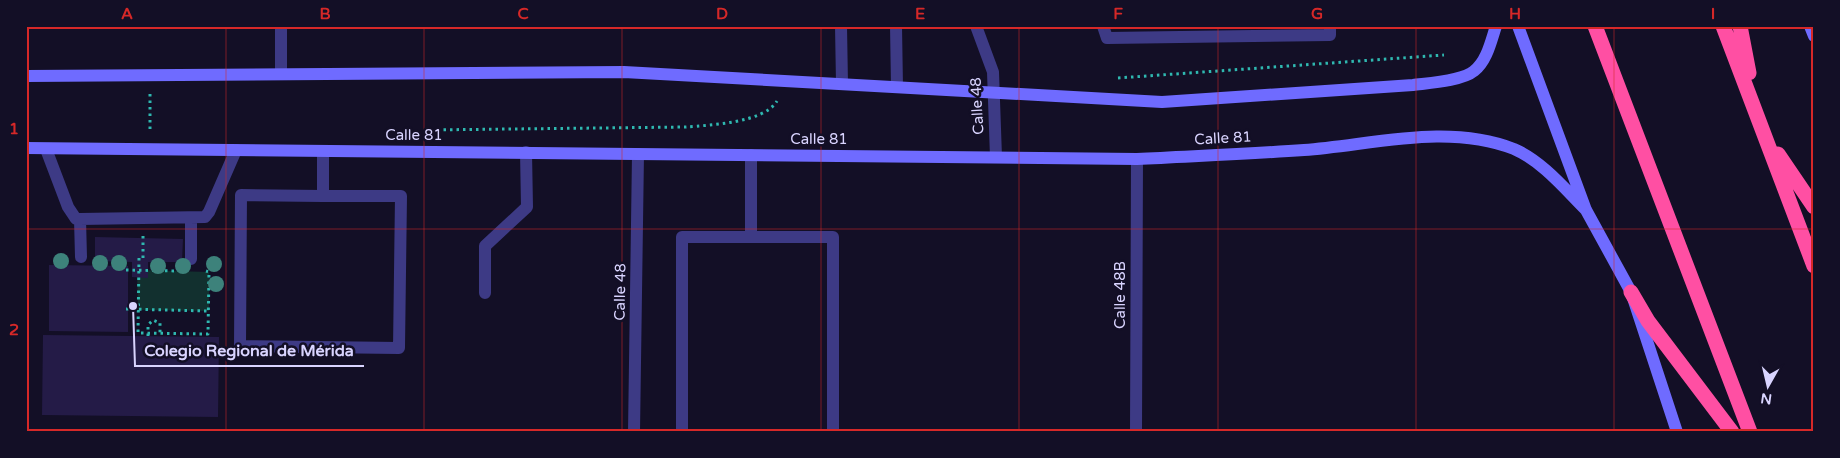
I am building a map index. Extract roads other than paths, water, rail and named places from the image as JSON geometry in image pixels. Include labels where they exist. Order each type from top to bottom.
[{"type":"highway","points":[[1594,26],[1750,432]]},
{"type":"highway","points":[[1723,26],[1814,266]]},
{"type":"highway","points":[[1740,26],[1758,116]]},
{"type":"highway","points":[[1764,134],[1814,207]]},
{"type":"highway","points":[[1631,292],[1648,321],[1732,432]]},
{"type":"main road","points":[[26,76],[624,72],[1162,102],[1413,86],[1453,78],[1473,72],[1487,53],[1496,26]]},
{"type":"main road","points":[[1518,26],[1586,210],[1631,292],[1677,432]]},
{"type":"main road","points":[[1810,26],[1814,36]]},
{"type":"main road","name":"Calle 81","points":[[26,148],[1137,159],[1304,150],[1444,135],[1478,140],[1515,150],[1557,180],[1586,210]]},
{"type":"street","points":[[281,26],[281,74]]},
{"type":"street","points":[[841,26],[842,84]]},
{"type":"street","points":[[896,26],[897,87]]},
{"type":"street","name":"Calle 48","points":[[976,26],[993,72],[996,157]]},
{"type":"street","points":[[1103,26],[1107,38],[1330,35],[1330,26]]},
{"type":"street","points":[[46,149],[68,207],[76,219],[191,219],[205,217],[210,212],[236,150]]},
{"type":"street","points":[[323,151],[323,196]]},
{"type":"street","points":[[486,293],[486,246],[527,207],[526,152]]},
{"type":"street","name":"Calle 48","points":[[634,432],[638,154]]},
{"type":"street","points":[[751,155],[751,237]]},
{"type":"street","name":"Calle 48B","points":[[1136,432],[1137,159]]},
{"type":"street","points":[[241,195],[323,196],[401,196],[399,348],[240,346],[241,195]]},
{"type":"street","points":[[80,219],[81,257]]},
{"type":"street","points":[[191,219],[191,259]]},
{"type":"street","points":[[682,432],[682,237],[834,237],[833,432]]},
{"type":"place","name":"Colegio Regional de Mérida","points":[[133,306]]}]
